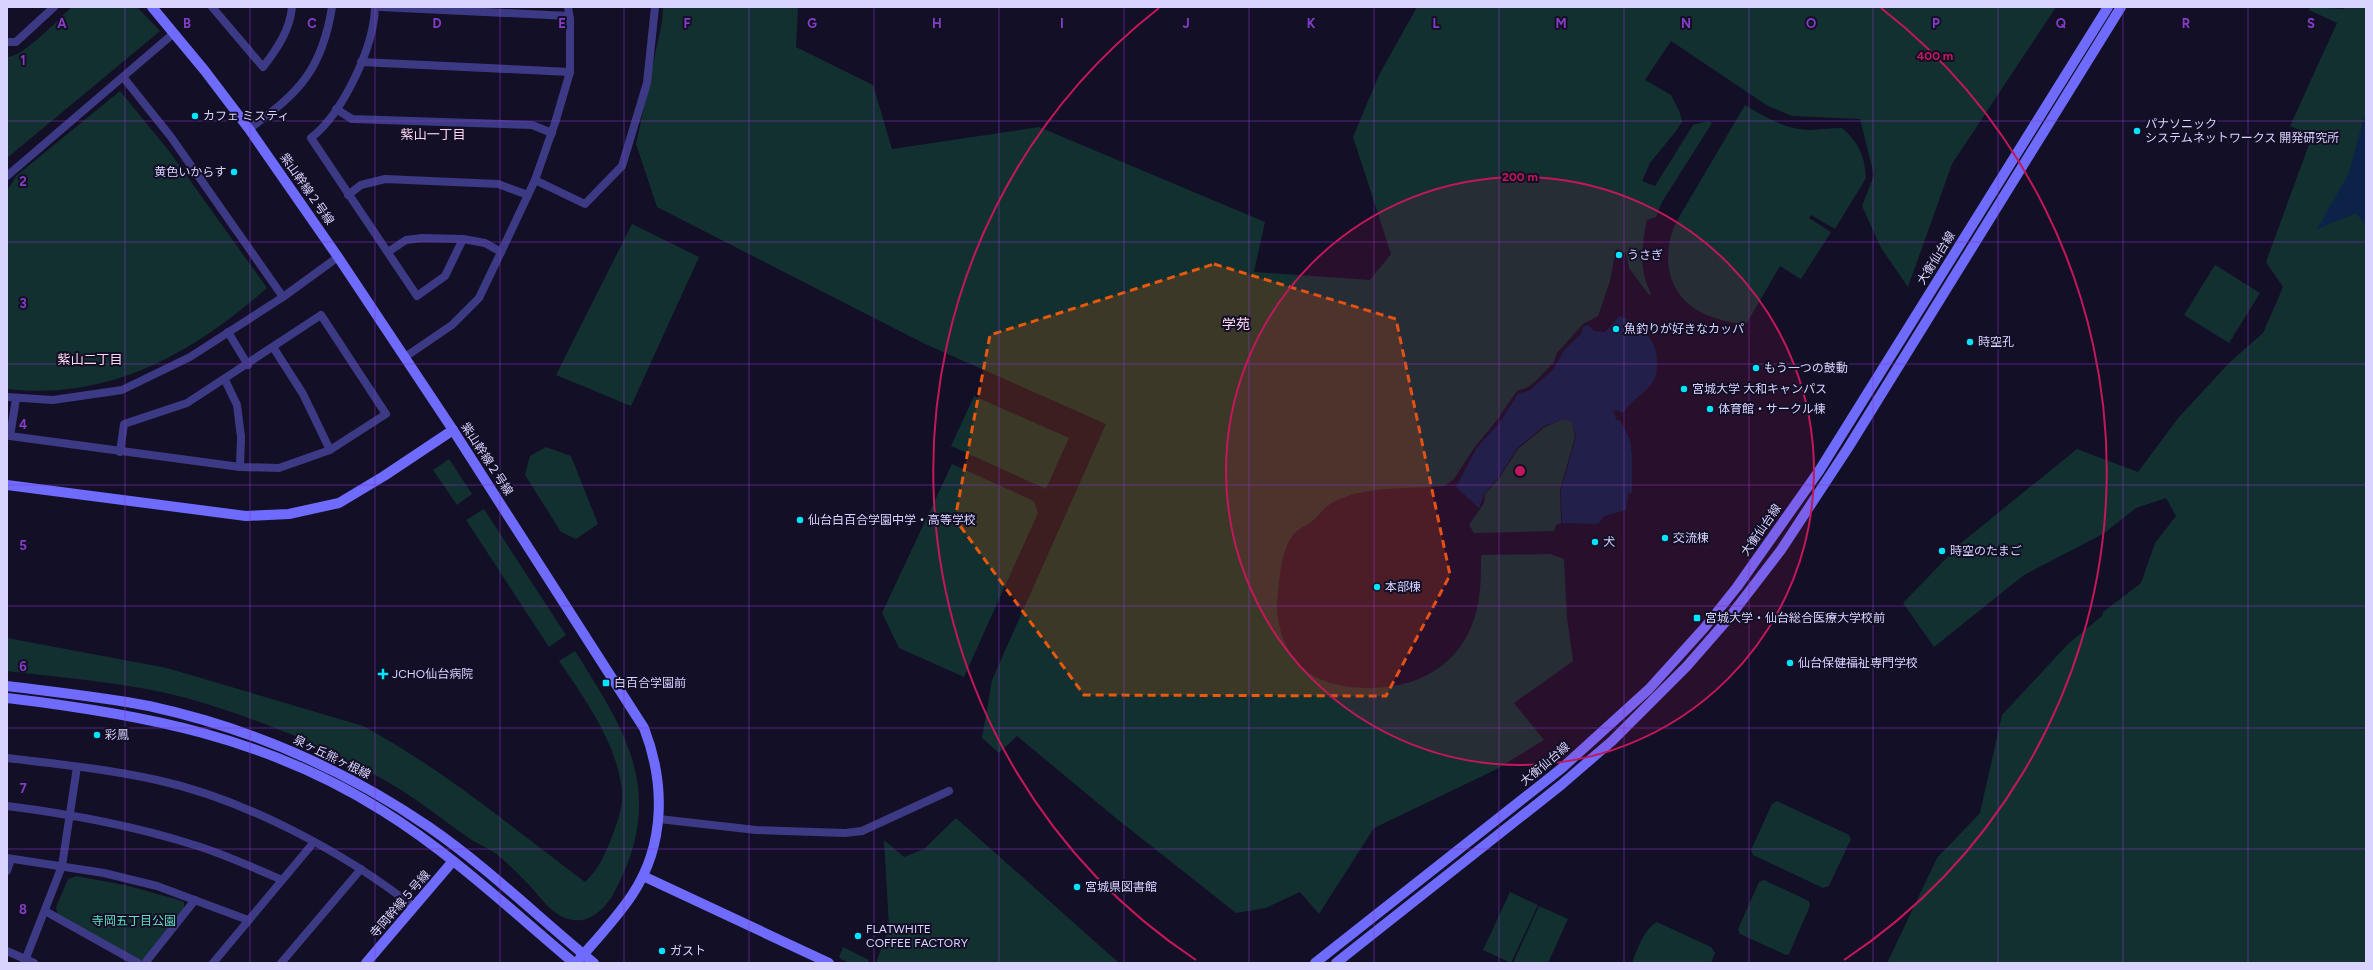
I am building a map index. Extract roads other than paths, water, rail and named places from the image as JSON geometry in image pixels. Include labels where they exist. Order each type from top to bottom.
[{"type":"main road","name":"紫山幹線２号線","points":[[152,7],[249,129],[338,257],[453,430],[644,728],[653,750],[658,777],[659,819],[656,839],[643,876],[620,912],[575,963]]},
{"type":"main road","name":"大衡仙台線","points":[[1315,963],[1332,948],[1562,768],[1649,689],[1705,627],[1737,587],[1819,471],[2108,7]]},
{"type":"main road","points":[[1338,961],[1561,785],[1612,741],[1687,666],[1728,619],[1780,550],[1848,448],[2121,7]]},
{"type":"main road","points":[[7,485],[246,516],[289,514],[339,503],[384,476],[453,430]]},
{"type":"main road","name":"泉ヶ丘熊ヶ根線","points":[[7,686],[148,706],[196,718],[266,740],[312,760],[390,802],[430,827],[459,849],[594,963]]},
{"type":"main road","name":"泉ヶ丘熊ヶ根線","points":[[7,698],[73,706],[166,723],[248,747],[290,763],[383,811],[453,861],[575,963]]},
{"type":"main road","name":"寺岡幹線５号線","points":[[366,963],[453,861]]},
{"type":"main road","points":[[643,876],[829,963]]},
{"type":"street","points":[[7,42],[16,42],[54,7]]},
{"type":"street","points":[[212,7],[263,67],[279,47],[291,18],[292,7]]},
{"type":"street","points":[[249,129],[282,104],[307,79],[328,34],[332,7]]},
{"type":"street","points":[[375,7],[365,52],[346,98],[311,138],[417,296],[445,276],[463,239]]},
{"type":"street","points":[[381,7],[569,16]]},
{"type":"street","points":[[405,357],[452,324],[479,298],[535,180],[552,133],[570,72],[568,7]]},
{"type":"street","points":[[535,180],[585,204],[622,166],[647,82],[656,7]]},
{"type":"street","points":[[7,176],[174,33]]},
{"type":"street","points":[[361,62],[570,72]]},
{"type":"street","points":[[123,77],[171,137],[283,297]]},
{"type":"street","points":[[336,109],[352,119],[532,126],[552,133]]},
{"type":"street","points":[[348,195],[361,185],[385,179],[498,184],[528,195]]},
{"type":"street","points":[[388,252],[406,240],[422,238],[463,239],[485,243],[501,252]]},
{"type":"street","points":[[7,398],[53,400],[122,390],[190,357],[283,297],[338,257]]},
{"type":"street","points":[[16,399],[10,436],[120,452],[240,467],[279,468],[330,450],[386,414],[321,315],[225,380],[187,403],[124,424],[120,452]]},
{"type":"street","points":[[228,332],[248,364]]},
{"type":"street","points":[[273,347],[303,394],[330,450]]},
{"type":"street","points":[[225,380],[238,405],[241,437],[240,467]]},
{"type":"street","points":[[7,758],[159,780],[239,807],[314,842],[382,882],[414,907]]},
{"type":"street","points":[[25,961],[62,866],[77,767]]},
{"type":"street","points":[[659,819],[756,830],[845,833],[862,831],[950,791]]},
{"type":"street","points":[[7,806],[71,814],[193,844],[282,880]]},
{"type":"street","points":[[213,963],[314,842]]},
{"type":"street","points":[[7,871],[9,859],[104,873],[157,886],[248,920]]},
{"type":"street","points":[[281,963],[361,869]]},
{"type":"street","points":[[144,963],[195,900]]},
{"type":"street","points":[[45,911],[138,963]]},
{"type":"street","points":[[1332,948],[1338,961]]},
{"type":"street","points":[[7,951],[25,961],[34,963]]},
{"type":"water","points":[[2366,110],[2366,226],[2356,213],[2317,229],[2349,173]]},
{"type":"water","points":[[1620,316],[1635,324],[1647,334],[1655,347],[1657,355],[1657,371],[1653,382],[1623,413],[1617,410],[1613,411],[1617,421],[1620,420],[1630,440],[1632,455],[1632,492],[1628,494],[1626,510],[1604,516],[1598,524],[1562,523],[1561,490],[1576,437],[1572,421],[1563,419],[1544,426],[1517,448],[1499,477],[1484,494],[1479,508],[1456,487],[1476,449],[1500,422],[1518,394],[1530,390],[1553,370],[1565,349],[1582,333],[1583,327],[1588,325],[1594,331],[1605,332]]},
{"type":"place","name":"カフェ ミスティ","points":[[195,116]]},
{"type":"place","name":"パナソニック システムネットワークス 開発研究所","points":[[2137,131]]},
{"type":"place","name":"黄色いからす","points":[[234,172]]},
{"type":"place","name":"うさぎ","points":[[1619,255]]},
{"type":"place","name":"魚釣りが好きなカッパ","points":[[1616,329]]},
{"type":"place","name":"時空孔","points":[[1970,342]]},
{"type":"place","name":"もう一つの鼓動","points":[[1756,368]]},
{"type":"place","name":"宮城大学 大和キャンパス","points":[[1684,389]]},
{"type":"place","name":"体育館・サークル棟","points":[[1710,409]]},
{"type":"place","name":"仙台白百合学園中学・高等学校","points":[[800,520]]},
{"type":"place","name":"交流棟","points":[[1665,538]]},
{"type":"place","name":"犬","points":[[1595,542]]},
{"type":"place","name":"時空のたまご","points":[[1942,551]]},
{"type":"place","name":"本部棟","points":[[1377,587]]},
{"type":"place","name":"宮城大学・仙台総合医療大学校前","points":[[1697,618]]},
{"type":"place","name":"仙台保健福祉専門学校","points":[[1790,663]]},
{"type":"place","name":"JCHO仙台病院","points":[[383,674]]},
{"type":"place","name":"白百合学園前","points":[[606,683]]},
{"type":"place","name":"彩鳳","points":[[97,735]]},
{"type":"place","name":"宮城県図書館","points":[[1077,887]]},
{"type":"place","name":"FLATWHITE COFFEE FACTORY","points":[[858,936]]},
{"type":"place","name":"ガスト","points":[[662,951]]},
{"type":"district","name":"紫山一丁目","points":[[433,134]]},
{"type":"district","name":"学苑","points":[[1236,324]]},
{"type":"district","name":"紫山二丁目","points":[[90,359]]},
{"type":"park label","name":"寺岡五丁目公園","points":[[134,921]]}]
